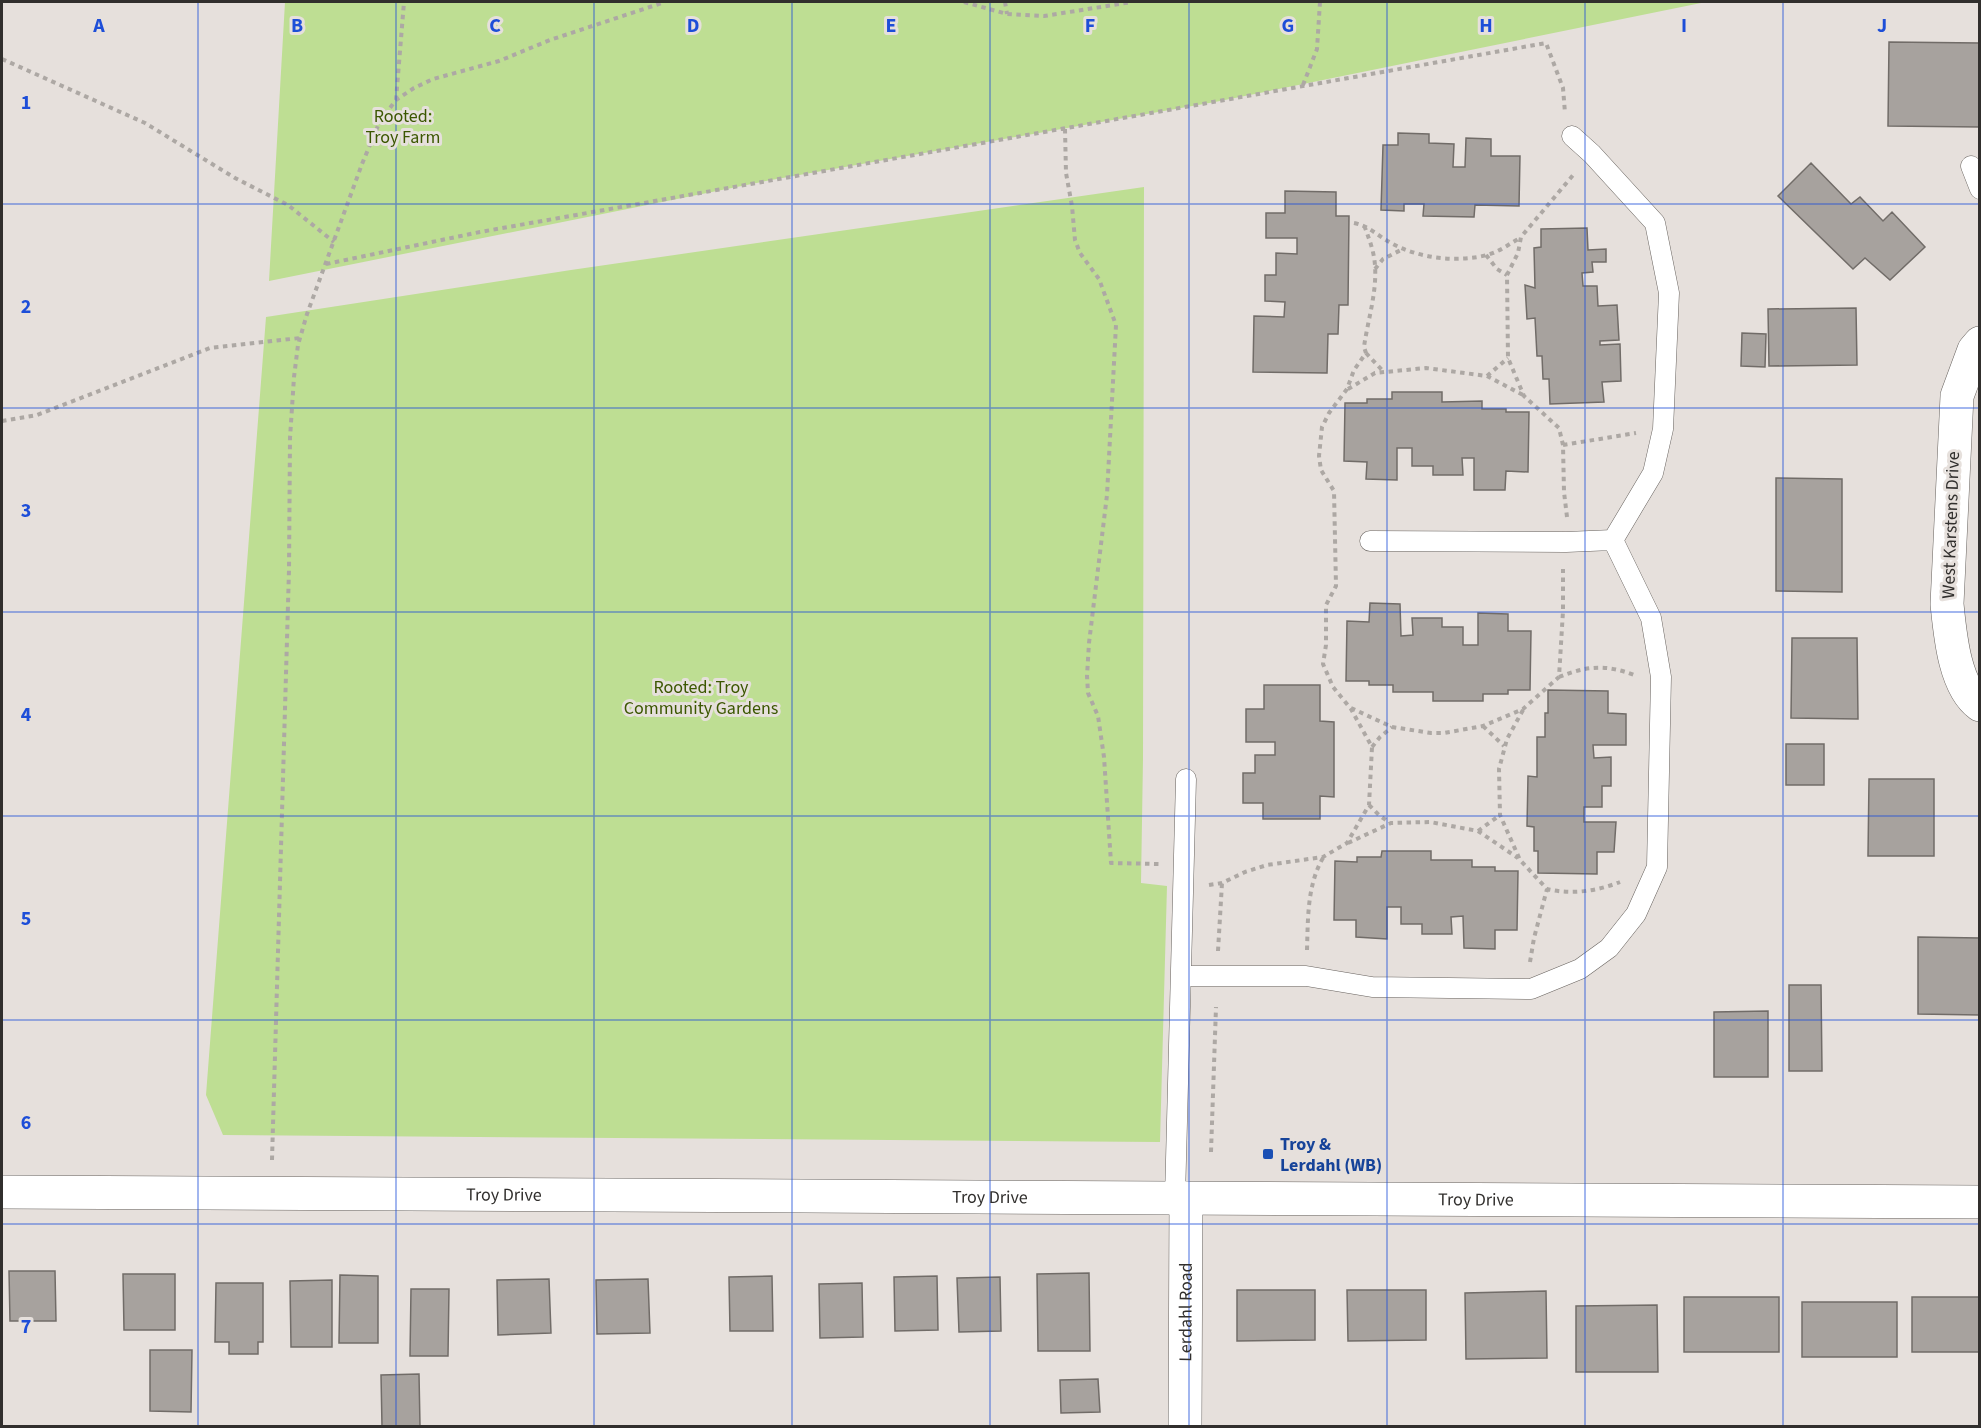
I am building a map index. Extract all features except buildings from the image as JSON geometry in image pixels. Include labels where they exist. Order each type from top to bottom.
[{"type":"street","name":"West Karstens Drive","points":[[1980,343],[1974,350],[1957,396],[1947,604],[1950,636],[1959,674],[1975,701],[1980,705]]},
{"type":"street","name":"Troy Drive","points":[[2,1192],[1980,1202]]},
{"type":"street","name":"Lerdahl Road","points":[[1181,1198],[1185,1426]]},
{"type":"lane","points":[[1572,136],[1592,154],[1655,223],[1669,292],[1663,429],[1653,472],[1613,540]]},
{"type":"lane","points":[[1971,166],[1980,189]]},
{"type":"lane","points":[[1371,541],[1566,542],[1613,540]]},
{"type":"lane","points":[[1181,976],[1306,976],[1372,987],[1531,988],[1580,969],[1608,948],[1636,914],[1657,867],[1661,677],[1652,618],[1613,540]]},
{"type":"lane","points":[[1181,1198],[1181,976],[1186,779]]},
{"type":"path","points":[[396,100],[404,2]]},
{"type":"path","points":[[271,1194],[290,570],[290,438],[294,377],[300,338],[380,122],[396,100],[433,79],[499,61],[550,40],[665,2]]},
{"type":"path","points":[[964,2],[1007,14],[1044,16],[1132,2]]},
{"type":"path","points":[[1005,2],[1007,14]]},
{"type":"path","points":[[1302,86],[1317,49],[1320,2]]},
{"type":"path","points":[[326,264],[480,232],[1546,43],[1563,88],[1563,105],[1572,136]]},
{"type":"path","points":[[2,59],[145,123],[235,178],[288,205],[334,242]]},
{"type":"path","points":[[1065,129],[1066,173],[1075,240],[1080,253],[1099,279],[1116,325],[1107,495],[1087,676],[1088,693],[1098,716],[1104,757],[1111,863],[1184,865]]},
{"type":"path","points":[[1354,223],[1364,225],[1389,242],[1419,255],[1435,258],[1486,255],[1521,237],[1592,154]]},
{"type":"path","points":[[1364,225],[1375,269],[1372,306],[1364,347],[1366,353],[1383,371]]},
{"type":"path","points":[[1521,237],[1518,253],[1507,275],[1508,358],[1524,396]]},
{"type":"path","points":[[1375,269],[1383,259],[1403,249]]},
{"type":"path","points":[[1486,255],[1497,269],[1507,275]]},
{"type":"path","points":[[2,421],[37,416],[210,348],[300,338]]},
{"type":"path","points":[[1347,843],[1369,805],[1372,747],[1350,708],[1333,687],[1323,664],[1326,605],[1336,586],[1334,491],[1321,470],[1319,456],[1322,427],[1329,413],[1347,389],[1354,370],[1366,353]]},
{"type":"path","points":[[1487,376],[1508,358]]},
{"type":"path","points":[[1347,389],[1375,373],[1426,368],[1487,376],[1524,396],[1559,428],[1563,445],[1564,492],[1568,521]]},
{"type":"path","points":[[1563,445],[1663,429]]},
{"type":"path","points":[[1559,677],[1563,559]]},
{"type":"path","points":[[1520,860],[1500,815],[1499,769],[1504,747],[1523,710],[1559,677],[1576,670],[1611,667],[1643,677],[1661,677]]},
{"type":"path","points":[[1350,708],[1392,727],[1431,733],[1483,726],[1523,710]]},
{"type":"path","points":[[1483,726],[1504,747]]},
{"type":"path","points":[[1372,747],[1392,727]]},
{"type":"path","points":[[1369,805],[1391,823]]},
{"type":"path","points":[[1478,831],[1500,815]]},
{"type":"path","points":[[1183,888],[1222,883],[1267,865],[1323,857],[1391,823],[1430,822],[1478,831],[1520,860],[1547,890],[1574,893],[1590,890],[1609,886],[1657,867]]},
{"type":"path","points":[[1306,976],[1311,887],[1323,857]]},
{"type":"path","points":[[1218,956],[1222,883]]},
{"type":"path","points":[[1531,988],[1530,960],[1547,890]]},
{"type":"path","points":[[1211,1152],[1216,1007]]},
{"type":"green space","name":"Rooted: Troy Farm","points":[[285,2],[1706,2],[1215,102],[771,180],[269,281]]},
{"type":"green space","name":"Rooted: Troy Community Gardens","points":[[1144,187],[1141,883],[1167,886],[1160,1142],[223,1135],[206,1095],[266,317],[571,270]]},
{"type":"place","name":"Troy & Lerdahl (WB)","points":[[1268,1154]]}]
